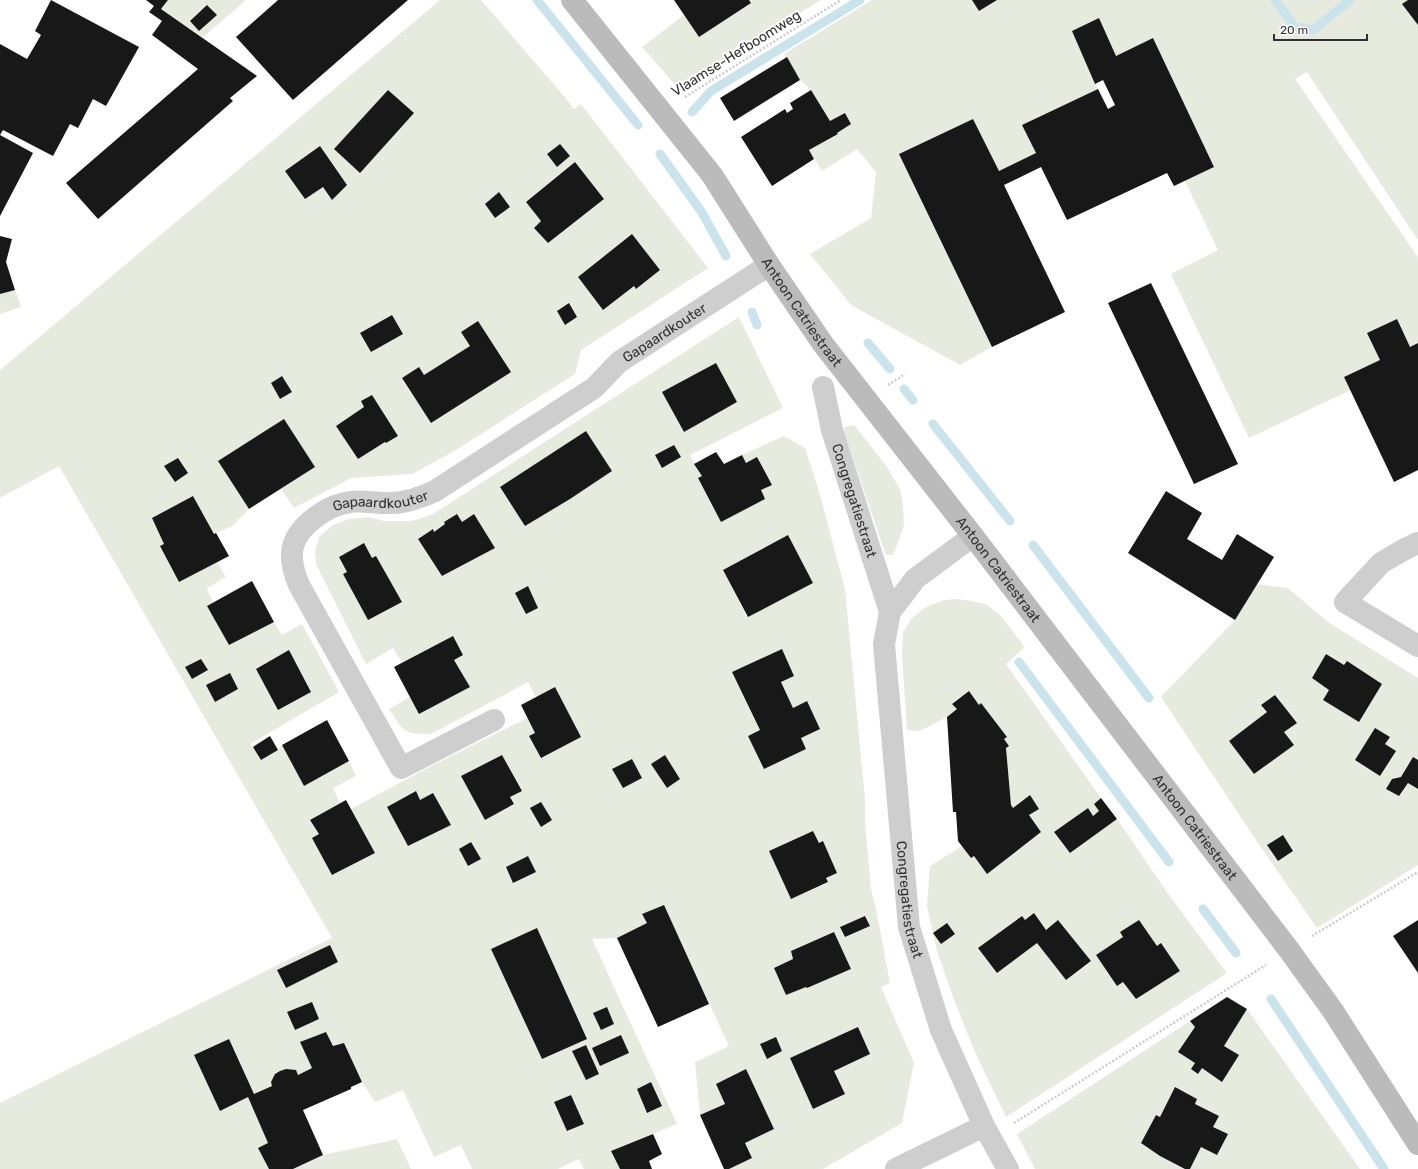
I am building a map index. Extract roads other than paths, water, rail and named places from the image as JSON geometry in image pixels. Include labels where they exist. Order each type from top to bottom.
[{"type":"main road","name":"Antoon Catriestraat","points":[[572,0],[712,176],[769,265],[823,344],[973,536],[1289,950],[1333,1011],[1418,1144]]},
{"type":"street","name":"Gapaardkouter","points":[[494,720],[401,768],[299,585],[294,573],[292,562],[292,550],[298,533],[305,525],[334,507],[351,502],[392,503],[410,500],[435,491],[594,388],[619,362],[769,265]]},
{"type":"street","name":"Congregatiestraat","points":[[823,387],[832,430],[890,612]]},
{"type":"street","name":"Congregatiestraat","points":[[973,536],[915,579],[890,612],[884,644],[910,927],[941,1030],[984,1126],[1008,1169]]},
{"type":"street","points":[[1418,543],[1381,563],[1345,602],[1418,646]]},
{"type":"street","points":[[896,1169],[984,1126]]},
{"type":"waterway","points":[[537,0],[638,125]]},
{"type":"waterway","points":[[692,112],[711,91],[860,0]]},
{"type":"waterway","points":[[1275,0],[1295,27],[1313,30],[1350,0]]},
{"type":"waterway","points":[[660,154],[701,211],[726,256]]},
{"type":"waterway","points":[[752,312],[757,325]]},
{"type":"waterway","points":[[868,343],[890,369]]},
{"type":"waterway","points":[[904,389],[913,400]]},
{"type":"waterway","points":[[933,424],[1010,521]]},
{"type":"waterway","points":[[1033,545],[1149,698]]},
{"type":"waterway","points":[[1019,662],[1169,862]]},
{"type":"waterway","points":[[1203,909],[1236,953]]},
{"type":"waterway","points":[[1271,999],[1384,1169]]}]
